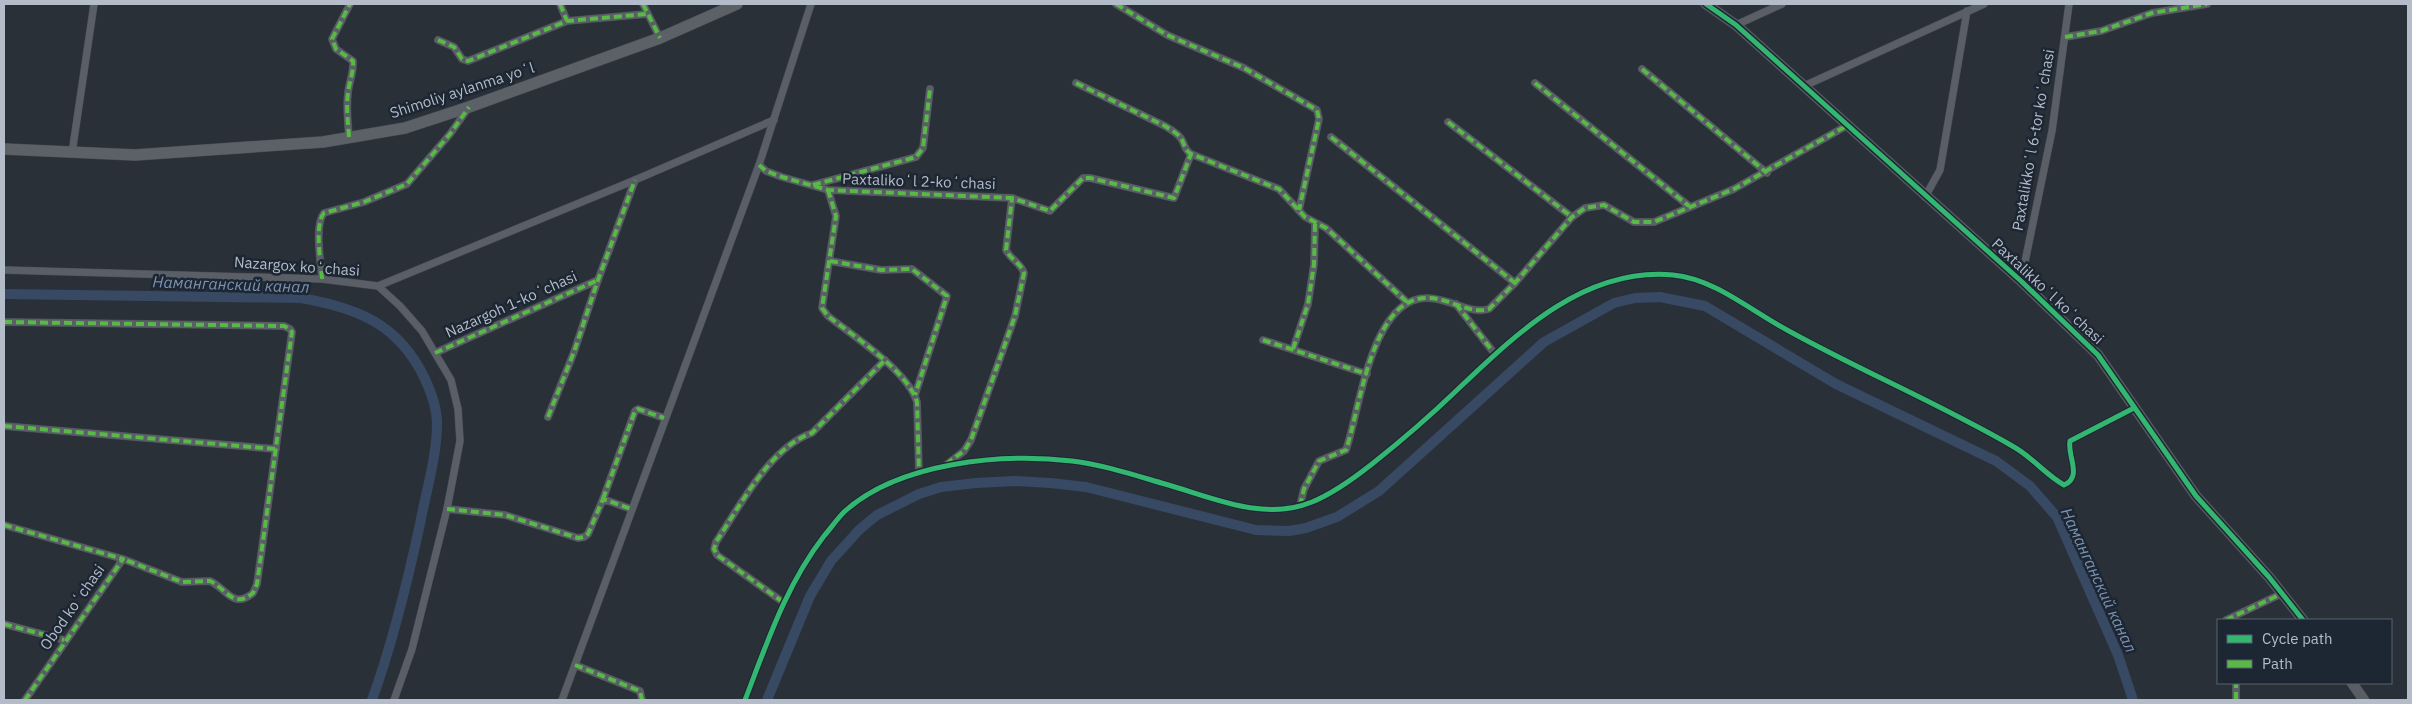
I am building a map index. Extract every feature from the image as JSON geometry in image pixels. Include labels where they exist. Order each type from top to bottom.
[{"type":"main road","name":"Shimoliy aylanma yoʻl","points":[[4,149],[136,156],[270,147],[405,128],[660,38],[737,4]]},
{"type":"street","points":[[72,153],[94,4]]},
{"type":"street","points":[[349,137],[346,112],[348,90],[354,68],[353,61],[336,49],[332,39],[350,4]]},
{"type":"street","points":[[560,4],[567,21]]},
{"type":"street","points":[[643,4],[660,38]]},
{"type":"street","points":[[562,700],[664,418],[759,164],[811,4]]},
{"type":"street","points":[[1116,4],[1167,35],[1244,68],[1316,110],[1319,119],[1299,210]]},
{"type":"street","name":"Paxtalikkoʻl koʻchasi","points":[[1706,4],[1736,25],[1848,125],[2021,281],[2098,355],[2196,496],[2283,593],[2302,619]]},
{"type":"street","points":[[1736,25],[1782,4]]},
{"type":"street","points":[[1804,86],[1984,4]]},
{"type":"street","name":"Paxtalikkoʻl 6-tor koʻchasi","points":[[2021,281],[2052,131],[2069,4]]},
{"type":"street","points":[[2065,38],[2101,31],[2152,13],[2207,4]]},
{"type":"street","points":[[1925,196],[1940,170],[1968,11]]},
{"type":"street","points":[[438,40],[454,47],[462,59],[468,61],[567,21],[647,14]]},
{"type":"street","points":[[1642,69],[1767,172]]},
{"type":"street","points":[[1076,83],[1170,129],[1182,140],[1186,150],[1191,154],[1279,190],[1315,224],[1326,228],[1407,302]]},
{"type":"street","points":[[1535,83],[1689,206]]},
{"type":"street","points":[[813,185],[916,158],[922,148],[930,89]]},
{"type":"street","points":[[322,279],[319,229],[320,218],[324,213],[364,202],[407,184],[450,134],[469,107]]},
{"type":"street","points":[[378,286],[635,180],[774,120]]},
{"type":"street","points":[[1448,122],[1572,217]]},
{"type":"street","points":[[1300,506],[1304,489],[1319,461],[1346,450],[1367,374],[1382,331],[1395,311],[1407,302],[1424,298],[1440,298],[1476,310],[1489,309],[1515,284],[1572,217],[1585,208],[1604,206],[1634,222],[1644,224],[1654,222],[1734,189],[1848,125]]},
{"type":"street","points":[[1332,137],[1515,284]]},
{"type":"street","points":[[1012,198],[1050,211],[1061,203],[1079,181],[1083,178],[1090,178],[1172,199],[1175,197],[1191,154]]},
{"type":"street","points":[[759,164],[766,170],[782,177],[828,190]]},
{"type":"street","name":"Nazargoh 1-koʻchasi","points":[[548,417],[578,343],[598,280],[635,180]]},
{"type":"street","name":"Paxtalikoʻl 2-koʻchasi","points":[[745,700],[783,602],[810,555],[842,513],[866,495],[919,472],[942,467],[964,451],[971,440],[1015,316],[1024,273],[1022,266],[1010,257],[1006,250],[1012,198],[828,190],[836,216],[822,308],[828,316],[885,360],[915,395]]},
{"type":"street","points":[[1293,349],[1308,304],[1314,264],[1315,224]]},
{"type":"street","points":[[830,261],[881,270],[912,269],[947,296],[915,395],[917,402],[919,472]]},
{"type":"street","name":"Nazargox koʻchasi","points":[[4,270],[322,279],[378,286],[422,332],[451,380],[458,409],[460,441],[447,509],[412,648],[394,700]]},
{"type":"street","points":[[942,467],[1000,459],[1073,461],[1106,467],[1239,506],[1274,510],[1300,506],[1324,496],[1348,482],[1381,457],[1422,424],[1494,353],[1545,314],[1600,284],[1644,274],[1678,276],[1709,285],[1812,344],[2010,445],[2064,485],[2070,482],[2074,476],[2070,441],[2134,408]]},
{"type":"street","name":"Nazargoh 1-koʻchasi","points":[[435,353],[598,280]]},
{"type":"street","points":[[1456,304],[1494,353]]},
{"type":"street","points":[[4,322],[288,327],[292,332],[257,584],[253,594],[242,599],[229,597],[210,581],[182,582],[123,559]]},
{"type":"street","points":[[1264,340],[1367,374]]},
{"type":"street","points":[[783,602],[717,555],[714,549],[716,542],[770,462],[804,436],[812,433],[885,360]]},
{"type":"street","points":[[447,509],[505,515],[578,538],[584,537],[588,534],[603,498],[635,410],[638,409],[664,418]]},
{"type":"street","points":[[4,426],[276,449]]},
{"type":"street","points":[[603,498],[631,509]]},
{"type":"street","name":"Obod koʻchasi","points":[[4,525],[123,559],[64,640],[25,700]]},
{"type":"street","points":[[2228,619],[2283,593]]},
{"type":"street","points":[[4,624],[64,640]]},
{"type":"street","points":[[575,665],[640,691],[642,700]]},
{"type":"street","points":[[2236,684],[2236,700]]},
{"type":"street","points":[[2353,684],[2364,700]]},
{"type":"waterway","name":"Наманганский канал","points":[[4,294],[301,298],[341,307],[358,314],[375,322],[403,345],[415,360],[429,389],[436,412],[437,436],[431,474],[405,591],[387,656],[372,700]]},
{"type":"waterway","name":"Наманганский канал","points":[[767,700],[810,596],[831,561],[859,530],[877,515],[919,494],[941,487],[976,483],[1014,481],[1050,483],[1086,487],[1256,530],[1289,531],[1306,528],[1337,517],[1379,491],[1544,342],[1614,303],[1635,298],[1660,297],[1705,306],[1836,384],[1996,461],[2030,486],[2057,517],[2118,655],[2133,700]]},
{"type":"marked path","points":[[349,137],[347,99],[353,61],[336,49],[332,39],[350,4]]},
{"type":"marked path","points":[[560,4],[567,21]]},
{"type":"marked path","points":[[643,4],[660,38]]},
{"type":"marked path","points":[[1116,4],[1167,35],[1244,68],[1317,110],[1319,119],[1299,210]]},
{"type":"marked path","points":[[2065,37],[2101,31],[2152,13],[2207,4]]},
{"type":"marked path","points":[[438,40],[454,47],[462,59],[468,61],[567,21],[647,14]]},
{"type":"marked path","points":[[1642,69],[1767,173]]},
{"type":"marked path","points":[[1076,83],[1165,126],[1178,135],[1191,154],[1279,189],[1305,217],[1326,228],[1407,302]]},
{"type":"marked path","points":[[1535,83],[1689,206]]},
{"type":"marked path","points":[[813,185],[916,157],[923,148],[930,89]]},
{"type":"marked path","points":[[322,279],[319,226],[324,213],[364,202],[407,184],[450,134],[469,107]]},
{"type":"marked path","points":[[1448,122],[1572,217]]},
{"type":"marked path","points":[[1300,506],[1304,489],[1319,461],[1346,450],[1363,384],[1380,336],[1392,316],[1407,303],[1434,298],[1474,310],[1489,309],[1515,283],[1572,217],[1585,208],[1604,205],[1634,222],[1654,222],[1734,189],[1848,125]]},
{"type":"marked path","points":[[1331,137],[1515,283]]},
{"type":"marked path","points":[[759,165],[766,171],[782,177],[828,190],[1012,198],[1050,211],[1083,178],[1090,178],[1174,198],[1191,154]]},
{"type":"marked path","points":[[548,417],[574,352],[635,180]]},
{"type":"marked path","points":[[828,190],[836,216],[822,308],[828,316],[891,366],[912,390],[917,402],[919,472]]},
{"type":"marked path","points":[[946,464],[964,451],[971,440],[1015,316],[1024,273],[1006,250],[1012,198]]},
{"type":"marked path","points":[[1293,349],[1308,304],[1314,264],[1315,224]]},
{"type":"marked path","points":[[830,261],[881,270],[912,269],[947,296],[915,395]]},
{"type":"marked path","points":[[435,353],[598,280]]},
{"type":"marked path","points":[[1456,304],[1494,353]]},
{"type":"marked path","points":[[4,322],[284,326],[292,332],[257,584],[253,593],[246,598],[235,599],[210,581],[182,582],[123,559]]},
{"type":"marked path","points":[[1263,340],[1367,374]]},
{"type":"marked path","points":[[783,602],[717,555],[714,549],[716,542],[746,495],[769,464],[797,440],[812,433],[885,360]]},
{"type":"marked path","points":[[603,499],[635,411],[638,409],[664,418]]},
{"type":"marked path","points":[[4,426],[276,449]]},
{"type":"marked path","points":[[447,509],[505,515],[578,538],[588,534],[603,499],[631,509]]},
{"type":"marked path","points":[[4,525],[123,559],[25,700]]},
{"type":"marked path","points":[[2228,619],[2283,593]]},
{"type":"marked path","points":[[4,624],[64,640]]},
{"type":"marked path","points":[[575,665],[640,691],[642,700]]},
{"type":"marked path","points":[[2236,684],[2236,700]]},
{"type":"cycle path","points":[[1706,4],[1736,25],[2021,281],[2098,355],[2196,496],[2269,577],[2302,619]]},
{"type":"cycle path","points":[[745,700],[778,615],[811,555],[844,512],[867,495],[893,482],[922,472],[984,460],[1044,459],[1072,461],[1107,468],[1219,501],[1256,509],[1294,508],[1328,494],[1365,470],[1415,429],[1503,348],[1554,309],[1581,293],[1610,282],[1641,275],[1673,275],[1688,278],[1718,289],[1815,345],[1986,431],[2014,447],[2064,485],[2073,477],[2070,441],[2134,408]]}]
